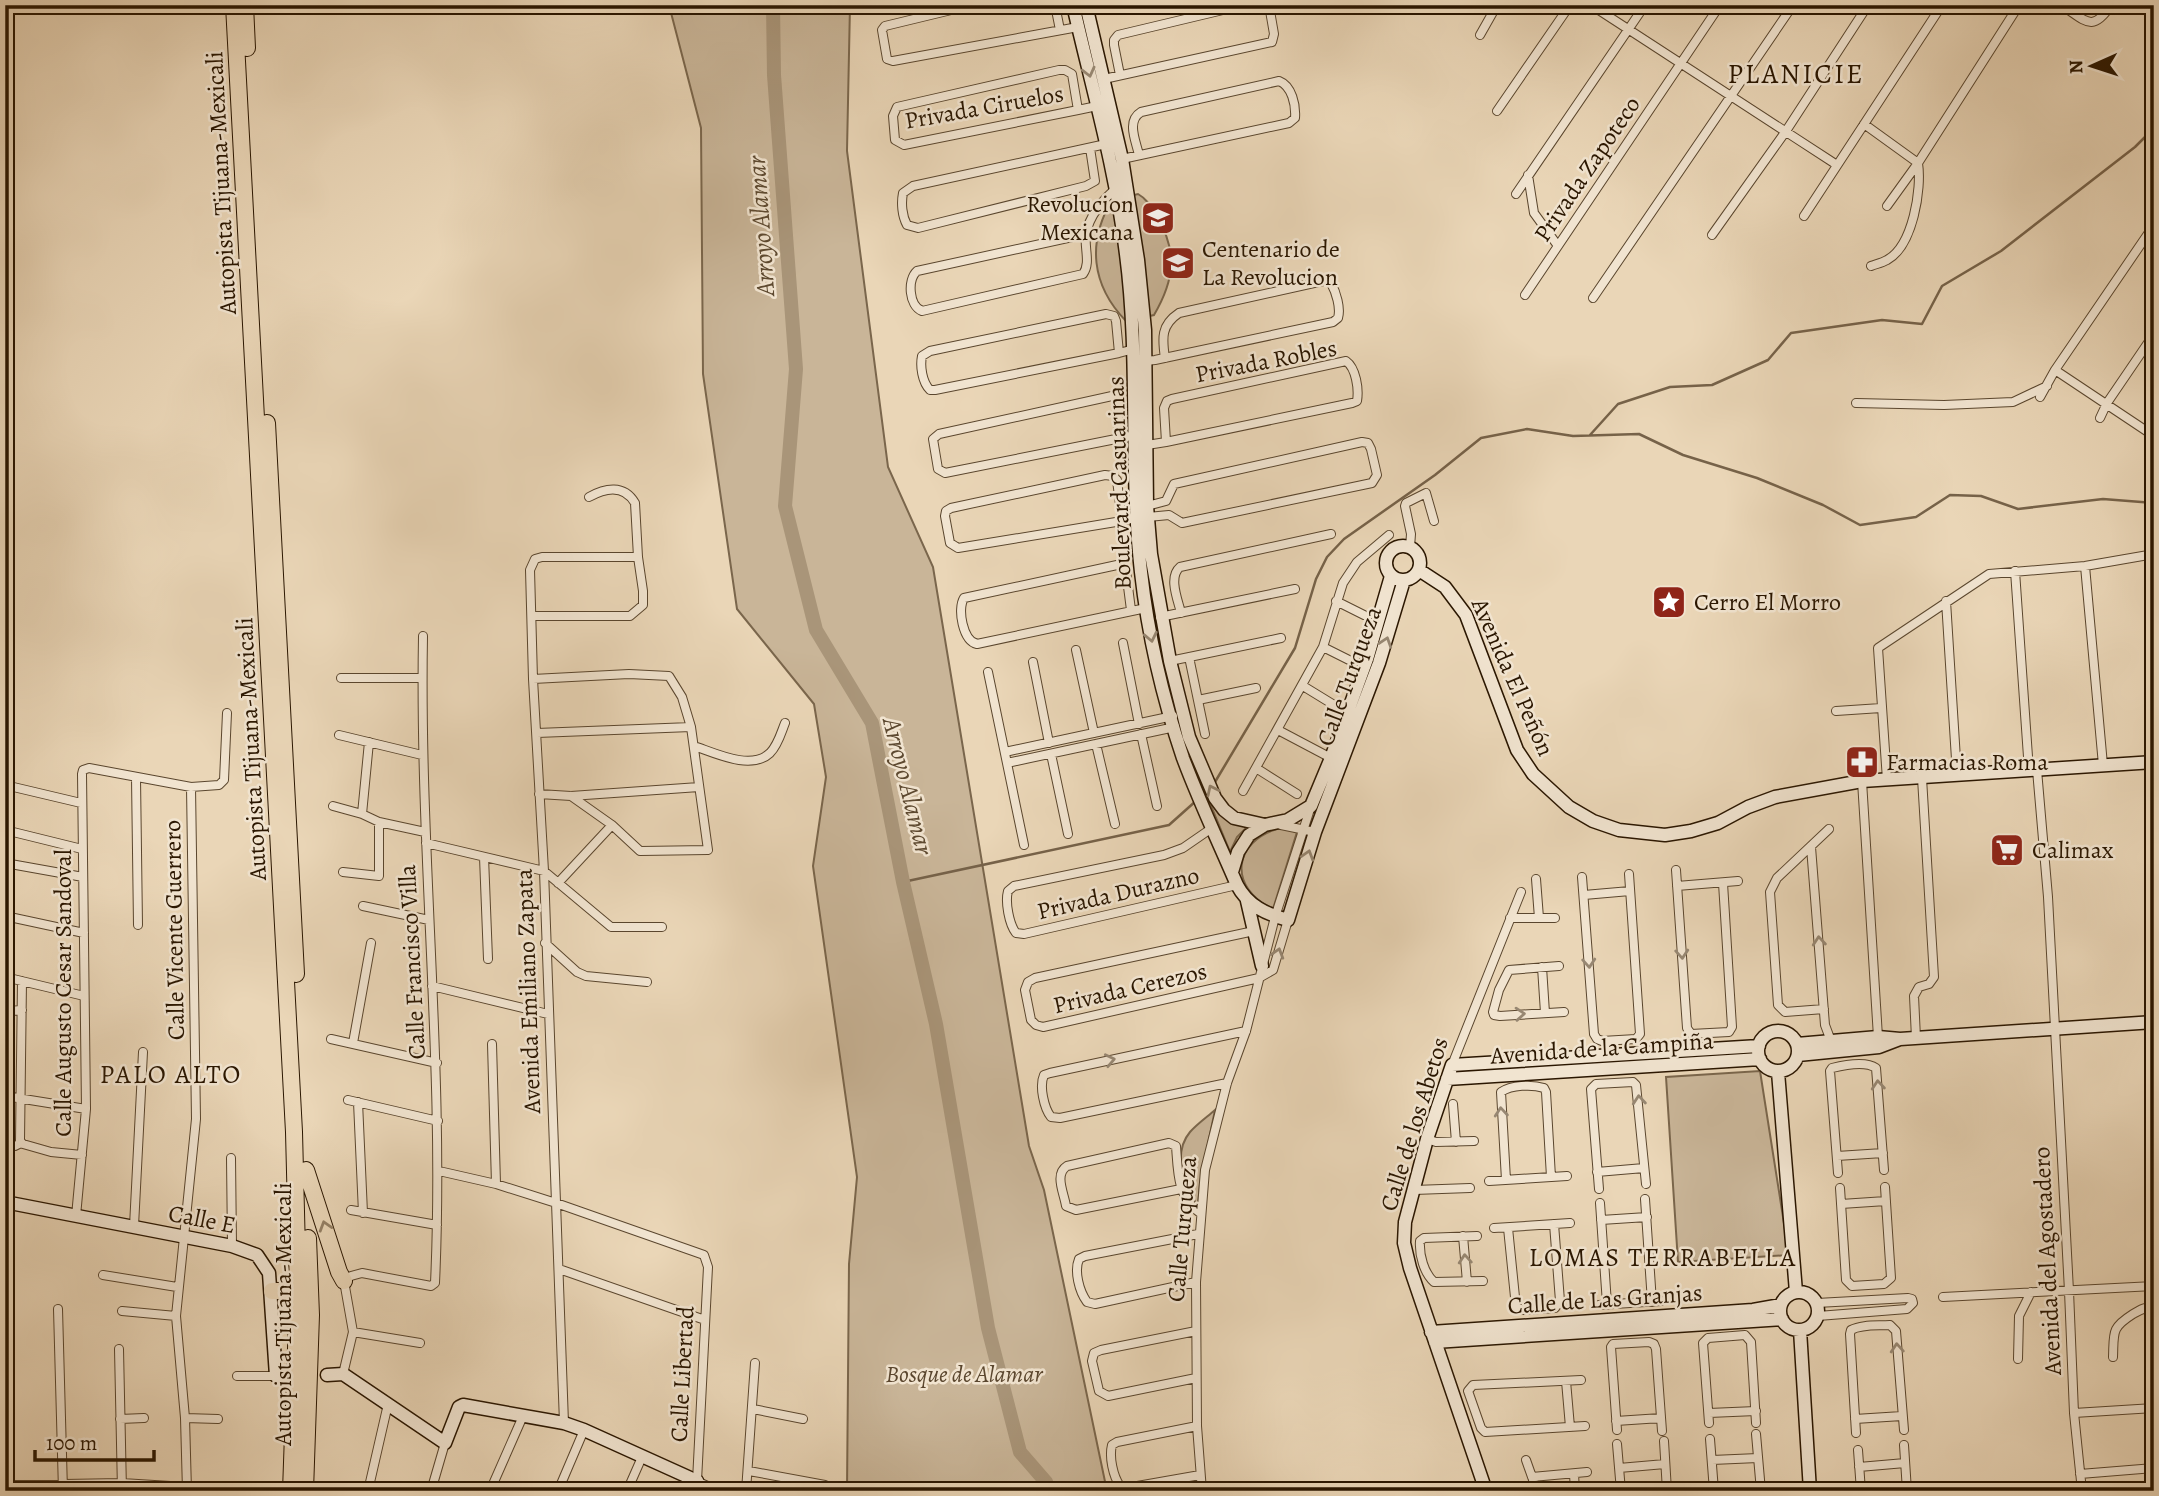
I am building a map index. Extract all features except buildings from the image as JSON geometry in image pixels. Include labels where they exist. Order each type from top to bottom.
[{"type":"highway","name":"Autopista Tijuana-Mexicali","points":[[234,5],[294,1132],[298,1291],[291,1491]]},
{"type":"highway","name":"Autopista Tijuana-Mexicali","points":[[245,5],[306,1170],[311,1315],[305,1491]]},
{"type":"highway","points":[[306,1170],[339,1272],[348,1278]]},
{"type":"highway","points":[[272,1292],[298,1291]]},
{"type":"street","points":[[972,5],[885,26],[883,30],[887,59],[893,61],[1078,27]]},
{"type":"street","points":[[1055,5],[1060,30]]},
{"type":"street","name":"Boulevard Casuarinas","points":[[1073,5],[1138,260],[1146,361],[1146,608],[1212,828],[1231,872],[1248,901],[1281,918]]},
{"type":"street","name":"Boulevard Casuarinas","points":[[1086,5],[1122,159],[1121,187],[1135,349],[1136,435],[1144,513],[1178,721]]},
{"type":"street","points":[[1120,75],[1114,45],[1118,35],[1244,5]]},
{"type":"street","points":[[1104,79],[1272,42],[1275,34],[1269,5]]},
{"type":"street","points":[[1480,35],[1497,5]]},
{"type":"street","points":[[1497,111],[1570,5]]},
{"type":"street","points":[[1591,5],[1837,164]]},
{"type":"street","points":[[1516,194],[1645,5]]},
{"type":"street","name":"Privada Zapoteco","points":[[1525,295],[1720,5]]},
{"type":"street","points":[[1593,298],[1793,5]]},
{"type":"street","points":[[1712,234],[1786,131],[1868,5]]},
{"type":"street","points":[[1804,216],[1942,5]]},
{"type":"street","points":[[1887,206],[1918,163],[2019,5]]},
{"type":"street","points":[[2061,5],[2095,23],[2102,19],[2111,5]]},
{"type":"street","name":"Privada Ciruelos","points":[[1078,110],[1072,74],[1059,70],[897,107],[893,116],[895,139],[899,145],[904,145],[1078,110],[1097,106]]},
{"type":"street","points":[[1122,159],[1289,123],[1296,113],[1290,89],[1279,81],[1141,112],[1136,115],[1132,125],[1139,155]]},
{"type":"street","points":[[1864,124],[1918,163],[1921,178],[1906,237],[1888,260],[1871,266]]},
{"type":"street","points":[[1090,148],[1095,181],[1086,186],[918,228],[907,225],[902,193],[913,186],[1107,144]]},
{"type":"street","points":[[1528,175],[1534,213],[1558,246]]},
{"type":"street","points":[[1086,234],[917,271],[911,279],[913,304],[922,311],[1077,277],[1086,270],[1086,234],[1091,220],[1101,205],[1121,187]]},
{"type":"street","points":[[2040,397],[2055,370],[2154,225]]},
{"type":"street","points":[[1146,361],[1165,358],[1333,322],[1340,313],[1334,288],[1331,283],[1323,281],[1179,313],[1172,318],[1162,336],[1165,358]]},
{"type":"street","points":[[1119,353],[1116,321],[1114,316],[1106,314],[930,351],[922,356],[921,360],[925,384],[930,390],[935,390],[1119,353],[1135,349]]},
{"type":"street","points":[[2100,418],[2107,403],[2154,334]]},
{"type":"street","name":"Privada Robles","points":[[1147,445],[1166,442],[1352,403],[1357,401],[1358,396],[1353,368],[1346,361],[1172,399],[1167,401],[1164,408],[1166,442]]},
{"type":"street","points":[[2055,370],[2154,436]]},
{"type":"street","points":[[1856,403],[1944,405],[2012,401],[2047,386]]},
{"type":"street","points":[[1119,437],[1118,400],[1112,396],[939,435],[933,439],[933,444],[938,469],[945,473],[1136,435]]},
{"type":"street","points":[[1122,521],[1117,480],[1113,476],[1105,475],[951,508],[946,511],[945,516],[950,543],[958,548],[1122,521],[1166,501],[1174,484],[1362,442],[1368,443],[1371,449],[1377,475],[1372,482],[1182,523],[1169,515],[1144,513]]},
{"type":"street","points":[[532,616],[629,616],[643,606],[635,503],[631,496],[622,490],[610,488],[589,497]]},
{"type":"street","points":[[1410,547],[1411,534],[1406,503],[1426,492],[1434,521]]},
{"type":"street","points":[[1181,613],[1174,578],[1175,571],[1180,567],[1331,534]]},
{"type":"street","points":[[1243,791],[1323,648],[1343,583],[1357,562],[1389,535]]},
{"type":"street","points":[[1399,546],[1410,547],[1419,556],[1419,570],[1413,577],[1398,578],[1386,567],[1388,554],[1399,546]]},
{"type":"street","points":[[1887,780],[1878,648],[1989,574],[2085,566],[2154,554]]},
{"type":"street","name":"Avenida Emiliano Zapata","points":[[564,1423],[530,570],[535,559],[542,556],[638,557]]},
{"type":"street","points":[[1131,610],[1126,571],[1123,566],[1117,565],[964,598],[961,605],[967,638],[978,645],[1146,608]]},
{"type":"street","points":[[2085,566],[2103,765]]},
{"type":"street","name":"Avenida El Peñón","points":[[1419,570],[1445,587],[1466,615],[1517,750],[1533,774],[1569,807],[1592,821],[1619,830],[1665,835],[1691,831],[1718,823],[1748,807],[1775,797],[1861,781],[2154,762]]},
{"type":"street","name":"Avenida del Agostadero","points":[[2015,570],[2033,770],[2048,897],[2074,1413],[2082,1491]]},
{"type":"street","name":"Calle Turqueza","points":[[1309,830],[1311,806],[1398,578]]},
{"type":"street","name":"Calle Turqueza","points":[[1202,1491],[1197,1426],[1196,1282],[1205,1170],[1227,1083],[1309,830],[1379,663],[1398,578]]},
{"type":"street","points":[[1160,617],[1295,589]]},
{"type":"street","points":[[1336,601],[1364,615]]},
{"type":"street","points":[[1946,601],[1957,775]]},
{"type":"street","name":"Calle Francisco Villa","points":[[348,1278],[362,1273],[433,1285],[439,1171],[437,1063],[422,755],[423,636]]},
{"type":"street","points":[[1170,661],[1281,638]]},
{"type":"street","points":[[1123,643],[1139,724]]},
{"type":"street","points":[[1323,648],[1351,661]]},
{"type":"street","points":[[1076,650],[1094,733]]},
{"type":"street","points":[[1189,657],[1205,734]]},
{"type":"street","points":[[1032,662],[1049,743]]},
{"type":"street","points":[[988,672],[1024,845]]},
{"type":"street","points":[[533,679],[629,674],[668,677],[682,697],[691,727],[708,850],[640,851],[612,825],[571,796]]},
{"type":"street","points":[[341,678],[422,678]]},
{"type":"street","points":[[1303,686],[1334,705]]},
{"type":"street","points":[[1198,700],[1256,688]]},
{"type":"street","points":[[1836,711],[1881,708]]},
{"type":"street","points":[[138,925],[136,778],[191,787],[219,785],[224,780],[227,713]]},
{"type":"street","points":[[1004,752],[1139,724],[1178,721]]},
{"type":"street","points":[[1007,763],[1141,734],[1178,721]]},
{"type":"street","points":[[694,746],[744,760],[758,760],[769,754],[785,723]]},
{"type":"street","points":[[537,733],[691,727]]},
{"type":"street","points":[[1278,730],[1331,758]]},
{"type":"street","points":[[1141,734],[1157,806]]},
{"type":"street","points":[[339,735],[422,755]]},
{"type":"street","points":[[362,814],[369,741]]},
{"type":"street","points":[[1096,744],[1115,824]]},
{"type":"street","points":[[1051,754],[1068,834]]},
{"type":"street","name":"Boulevard Casuarinas","points":[[1190,756],[1224,810],[1240,820],[1309,830]]},
{"type":"street","name":"Calle Augusto Cesar Sandoval","points":[[76,1216],[86,1109],[81,803],[83,770],[89,768],[136,778]]},
{"type":"street","points":[[1256,768],[1297,793]]},
{"type":"street","points":[[1916,1038],[1914,996],[1919,986],[1929,984],[1934,977],[1922,778]]},
{"type":"street","points":[[1861,781],[1878,1037]]},
{"type":"street","points":[[5,785],[81,803]]},
{"type":"street","points":[[539,794],[571,796],[699,786]]},
{"type":"street","name":"Calle Vicente Guerrero","points":[[188,1489],[176,1315],[196,1119],[191,787]]},
{"type":"street","points":[[333,806],[379,822],[425,832]]},
{"type":"street","points":[[1231,872],[1241,845],[1250,835],[1265,825],[1288,820],[1311,806]]},
{"type":"street","points":[[343,872],[379,876],[379,822]]},
{"type":"street","points":[[558,883],[612,825]]},
{"type":"street","name":"Privada Durazno","points":[[1212,828],[1183,848],[1164,855],[1014,886],[1006,896],[1012,928],[1016,933],[1024,934],[1237,885]]},
{"type":"street","points":[[1824,1009],[1785,1012],[1779,1006],[1770,892],[1777,878],[1829,829]]},
{"type":"street","points":[[5,830],[82,849]]},
{"type":"street","points":[[426,843],[544,871],[611,926],[662,927]]},
{"type":"street","points":[[1811,847],[1825,1026],[1840,1053]]},
{"type":"street","points":[[484,857],[488,959]]},
{"type":"street","points":[[5,863],[83,877]]},
{"type":"street","points":[[1676,870],[1686,1028],[1692,1034],[1729,1032],[1732,1027],[1723,883]]},
{"type":"street","points":[[1582,877],[1594,1034],[1602,1041],[1636,1039],[1640,1034],[1629,874]]},
{"type":"street","points":[[1536,879],[1539,918]]},
{"type":"street","points":[[1677,886],[1738,881]]},
{"type":"street","points":[[1584,895],[1630,891]]},
{"type":"street","name":"Calle de los Abetos","points":[[1486,1491],[1410,1268],[1403,1234],[1427,1139],[1447,1079],[1521,892]]},
{"type":"street","points":[[1248,901],[1261,972]]},
{"type":"street","points":[[363,906],[429,920]]},
{"type":"street","points":[[5,916],[84,933]]},
{"type":"street","name":"Calle Turqueza","points":[[1261,972],[1273,970],[1281,918]]},
{"type":"street","points":[[1510,918],[1555,918]]},
{"type":"street","name":"Privada Cerezos","points":[[1254,931],[1035,978],[1028,982],[1025,990],[1031,1020],[1036,1026],[1043,1027],[1261,972]]},
{"type":"street","points":[[353,1043],[372,943]]},
{"type":"street","points":[[545,943],[577,972],[586,976],[647,982]]},
{"type":"street","points":[[1559,966],[1509,970],[1493,1008],[1494,1015],[1564,1012]]},
{"type":"street","points":[[1542,967],[1545,1013]]},
{"type":"street","points":[[5,977],[84,996]]},
{"type":"street","points":[[21,1143],[22,981]]},
{"type":"street","points":[[1484,983],[1499,990]]},
{"type":"street","points":[[432,986],[548,1014]]},
{"type":"street","points":[[5,1011],[22,1010]]},
{"type":"street","points":[[1798,1050],[1840,1053],[1878,1037],[1900,1039],[2154,1022]]},
{"type":"street","points":[[1227,1083],[1060,1118],[1051,1117],[1047,1112],[1041,1081],[1044,1075],[1050,1073],[1245,1031]]},
{"type":"street","points":[[1777,1031],[1787,1033],[1798,1050],[1791,1067],[1778,1072],[1767,1068],[1759,1052],[1768,1034],[1777,1031]]},
{"type":"street","points":[[1710,1033],[1711,1049]]},
{"type":"street","points":[[331,1039],[437,1063]]},
{"type":"street","points":[[1864,1043],[1888,1045],[1900,1039]]},
{"type":"street","points":[[1614,1083],[1617,1040]]},
{"type":"street","points":[[492,1044],[496,1184]]},
{"type":"street","name":"Avenida de la Campiña","points":[[1662,1058],[1711,1049],[1759,1052]]},
{"type":"street","points":[[1798,1050],[1840,1053],[1876,1068],[1884,1170]]},
{"type":"street","points":[[134,1226],[143,1052]]},
{"type":"street","name":"Avenida de la Campiña","points":[[1447,1079],[1522,1080],[1616,1063],[1759,1052]]},
{"type":"street","points":[[1838,1173],[1830,1071],[1840,1053]]},
{"type":"street","name":"Avenida de la Campiña","points":[[1452,1065],[1616,1063]]},
{"type":"street","points":[[1778,1072],[1796,1292]]},
{"type":"street","points":[[1506,1180],[1500,1092],[1522,1080],[1544,1088],[1546,1093],[1551,1177]]},
{"type":"street","points":[[1599,1189],[1591,1089],[1596,1084],[1633,1082],[1638,1090],[1646,1184]]},
{"type":"street","points":[[5,1096],[86,1109]]},
{"type":"street","points":[[348,1100],[438,1121]]},
{"type":"street","points":[[358,1102],[363,1213]]},
{"type":"street","points":[[1453,1104],[1456,1142]]},
{"type":"street","points":[[1427,1139],[1436,1142],[1474,1141]]},
{"type":"street","points":[[5,1146],[21,1143],[51,1152],[82,1155]]},
{"type":"street","points":[[1181,1189],[1076,1210],[1066,1206],[1060,1174],[1067,1166],[1169,1143],[1176,1146],[1181,1189],[1187,1202],[1200,1213]]},
{"type":"street","points":[[1837,1156],[1883,1153]]},
{"type":"street","points":[[231,1158],[232,1245]]},
{"type":"street","points":[[1597,1172],[1644,1168]]},
{"type":"street","points":[[439,1171],[556,1202]]},
{"type":"street","points":[[1489,1181],[1567,1176]]},
{"type":"street","points":[[1840,1188],[1846,1280],[1852,1286],[1884,1284],[1891,1278],[1885,1187]]},
{"type":"street","points":[[1414,1190],[1470,1188]]},
{"type":"street","points":[[1600,1203],[1603,1305],[1657,1301],[1646,1199]]},
{"type":"street","points":[[1841,1204],[1886,1200]]},
{"type":"street","name":"Calle E","points":[[5,1202],[232,1245],[257,1255],[269,1273],[281,1376]]},
{"type":"street","name":"Calle Libertad","points":[[556,1202],[699,1253],[707,1259],[695,1486]]},
{"type":"street","points":[[351,1210],[438,1225]]},
{"type":"street","points":[[1601,1220],[1647,1217]]},
{"type":"street","points":[[1494,1228],[1570,1223]]},
{"type":"street","points":[[1508,1228],[1516,1307],[1523,1310],[1555,1308],[1560,1301],[1554,1224]]},
{"type":"street","points":[[1196,1282],[1095,1304],[1087,1302],[1082,1294],[1076,1265],[1079,1259],[1085,1256],[1198,1234]]},
{"type":"street","points":[[1463,1236],[1466,1282]]},
{"type":"street","points":[[1477,1236],[1422,1239],[1419,1247],[1429,1277],[1434,1282],[1483,1281]]},
{"type":"street","points":[[1410,1268],[1424,1264]]},
{"type":"street","points":[[559,1269],[705,1320]]},
{"type":"street","points":[[103,1275],[177,1287]]},
{"type":"street","points":[[342,1374],[353,1332],[348,1278]]},
{"type":"street","points":[[1871,1285],[1872,1300]]},
{"type":"street","points":[[1943,1297],[2154,1286]]},
{"type":"street","points":[[1796,1292],[1809,1294],[1818,1310],[1811,1326],[1800,1330],[1787,1326],[1782,1319],[1781,1305],[1787,1296],[1796,1292]]},
{"type":"street","points":[[2018,1359],[2019,1317],[2031,1292]]},
{"type":"street","points":[[1908,1298],[1913,1301],[1913,1305],[1907,1309],[1818,1310],[1872,1300],[1908,1298]]},
{"type":"street","points":[[1631,1303],[1633,1343]]},
{"type":"street","name":"Calle de Las Granjas","points":[[1433,1337],[1632,1323],[1781,1305]]},
{"type":"street","points":[[2113,1357],[2114,1334],[2118,1324],[2146,1307],[2154,1306]]},
{"type":"street","points":[[58,1309],[63,1487]]},
{"type":"street","points":[[1538,1309],[1539,1324]]},
{"type":"street","points":[[122,1311],[176,1315]]},
{"type":"street","points":[[1873,1311],[1874,1326]]},
{"type":"street","name":"Calle de Las Granjas","points":[[1433,1337],[1539,1324],[1782,1319]]},
{"type":"street","points":[[1725,1322],[1726,1336]]},
{"type":"street","points":[[1856,1433],[1850,1334],[1855,1327],[1890,1325],[1896,1331],[1904,1430]]},
{"type":"street","points":[[1800,1330],[1810,1491]]},
{"type":"street","points":[[1196,1331],[1101,1350],[1094,1353],[1092,1361],[1099,1391],[1108,1396],[1196,1378]]},
{"type":"street","points":[[353,1332],[420,1343]]},
{"type":"street","points":[[1756,1411],[1709,1418],[1703,1343],[1708,1338],[1745,1335],[1751,1342],[1756,1411],[1756,1423]]},
{"type":"street","points":[[1661,1418],[1616,1425],[1610,1351],[1613,1344],[1649,1342],[1656,1349],[1662,1431]]},
{"type":"street","points":[[118,1349],[122,1487]]},
{"type":"street","points":[[746,1491],[755,1363]]},
{"type":"street","points":[[327,1375],[342,1374],[445,1443]]},
{"type":"street","points":[[236,1376],[281,1376]]},
{"type":"street","points":[[1581,1380],[1473,1385],[1468,1391],[1481,1428],[1485,1432],[1585,1426]]},
{"type":"street","points":[[1566,1381],[1570,1427]]},
{"type":"street","points":[[368,1491],[388,1404]]},
{"type":"street","points":[[431,1491],[458,1407],[463,1405],[564,1423],[642,1457],[695,1486],[718,1491]]},
{"type":"street","points":[[2074,1413],[2154,1408]]},
{"type":"street","points":[[753,1409],[803,1419]]},
{"type":"street","points":[[1459,1413],[1474,1409]]},
{"type":"street","points":[[490,1491],[523,1416]]},
{"type":"street","points":[[1855,1419],[1902,1416]]},
{"type":"street","points":[[120,1419],[144,1418]]},
{"type":"street","points":[[185,1418],[218,1419]]},
{"type":"street","points":[[1197,1426],[1117,1442],[1110,1450],[1116,1480],[1120,1486],[1126,1488],[1200,1475]]},
{"type":"street","points":[[558,1491],[584,1430]]},
{"type":"street","points":[[1756,1434],[1760,1491]]},
{"type":"street","points":[[1710,1439],[1714,1491]]},
{"type":"street","points":[[1664,1441],[1667,1491]]},
{"type":"street","points":[[1617,1444],[1621,1491]]},
{"type":"street","points":[[1904,1445],[1907,1491]]},
{"type":"street","points":[[1858,1450],[1861,1491]]},
{"type":"street","points":[[627,1491],[642,1457]]},
{"type":"street","points":[[1712,1460],[1758,1458]]},
{"type":"street","points":[[1526,1460],[1537,1491]]},
{"type":"street","points":[[1859,1467],[1905,1463]]},
{"type":"street","points":[[1619,1468],[1665,1464]]},
{"type":"street","points":[[2080,1474],[2154,1468]]},
{"type":"street","points":[[749,1471],[825,1485]]},
{"type":"street","points":[[1532,1477],[1587,1472]]},
{"type":"street","points":[[1574,1474],[1575,1491]]},
{"type":"street","points":[[5,1485],[234,1490]]},
{"type":"green space","name":"Bosque de Alamar","points":[[669,5],[850,5],[847,151],[888,467],[933,567],[1029,1146],[1044,1190],[1107,1491],[847,1491],[849,1264],[857,1177],[813,866],[826,777],[814,704],[737,609],[703,374],[701,128]]},
{"type":"green space","points":[[1138,194],[1148,203],[1163,228],[1171,253],[1170,277],[1154,315],[1126,321],[1106,293],[1096,263],[1096,247],[1104,216],[1112,200]]},
{"type":"green space","points":[[1196,761],[1216,805],[1247,827],[1237,837],[1230,852],[1193,762]]},
{"type":"green space","points":[[1280,828],[1297,832],[1273,909],[1258,900],[1248,889],[1242,866],[1252,843],[1264,834]]},
{"type":"green space","points":[[1760,1071],[1789,1255],[1678,1262],[1666,1077]]},
{"type":"green space","points":[[1215,1110],[1198,1205],[1184,1180],[1182,1150],[1190,1132]]},
{"type":"waterway","name":"Arroyo Alamar","points":[[773,5],[774,75],[796,369],[785,506],[816,630],[872,723],[903,882],[936,1024],[988,1328],[1020,1452],[1046,1482],[1049,1491]]},
{"type":"waterway","points":[[1590,435],[1618,404],[1670,387],[1712,385],[1768,360],[1791,333],[1882,320],[1922,324],[1942,286],[2001,251],[2135,147],[2154,128]]},
{"type":"waterway","points":[[1215,782],[1295,648],[1316,579],[1327,557],[1344,539],[1435,475],[1481,438],[1527,429],[1573,436],[1639,434],[1683,455],[1757,478],[1823,505],[1860,525],[1916,517],[1950,495],[1981,496],[2018,509],[2103,499],[2154,503]]},
{"type":"waterway","points":[[903,882],[1169,825],[1197,800]]},
{"type":"place","name":"Revolucion Mexicana","points":[[1158,218]]},
{"type":"place","name":"Centenario de La Revolucion","points":[[1178,263]]},
{"type":"place","name":"Cerro El Morro","points":[[1669,602]]},
{"type":"place","name":"Farmacias Roma","points":[[1862,762]]},
{"type":"place","name":"Calimax","points":[[2007,850]]},
{"type":"district","name":"PLANICIE","points":[[1796,74]]},
{"type":"district","name":"PALO ALTO","points":[[171,1074]]},
{"type":"district","name":"LOMAS TERRABELLA","points":[[1663,1257]]}]
